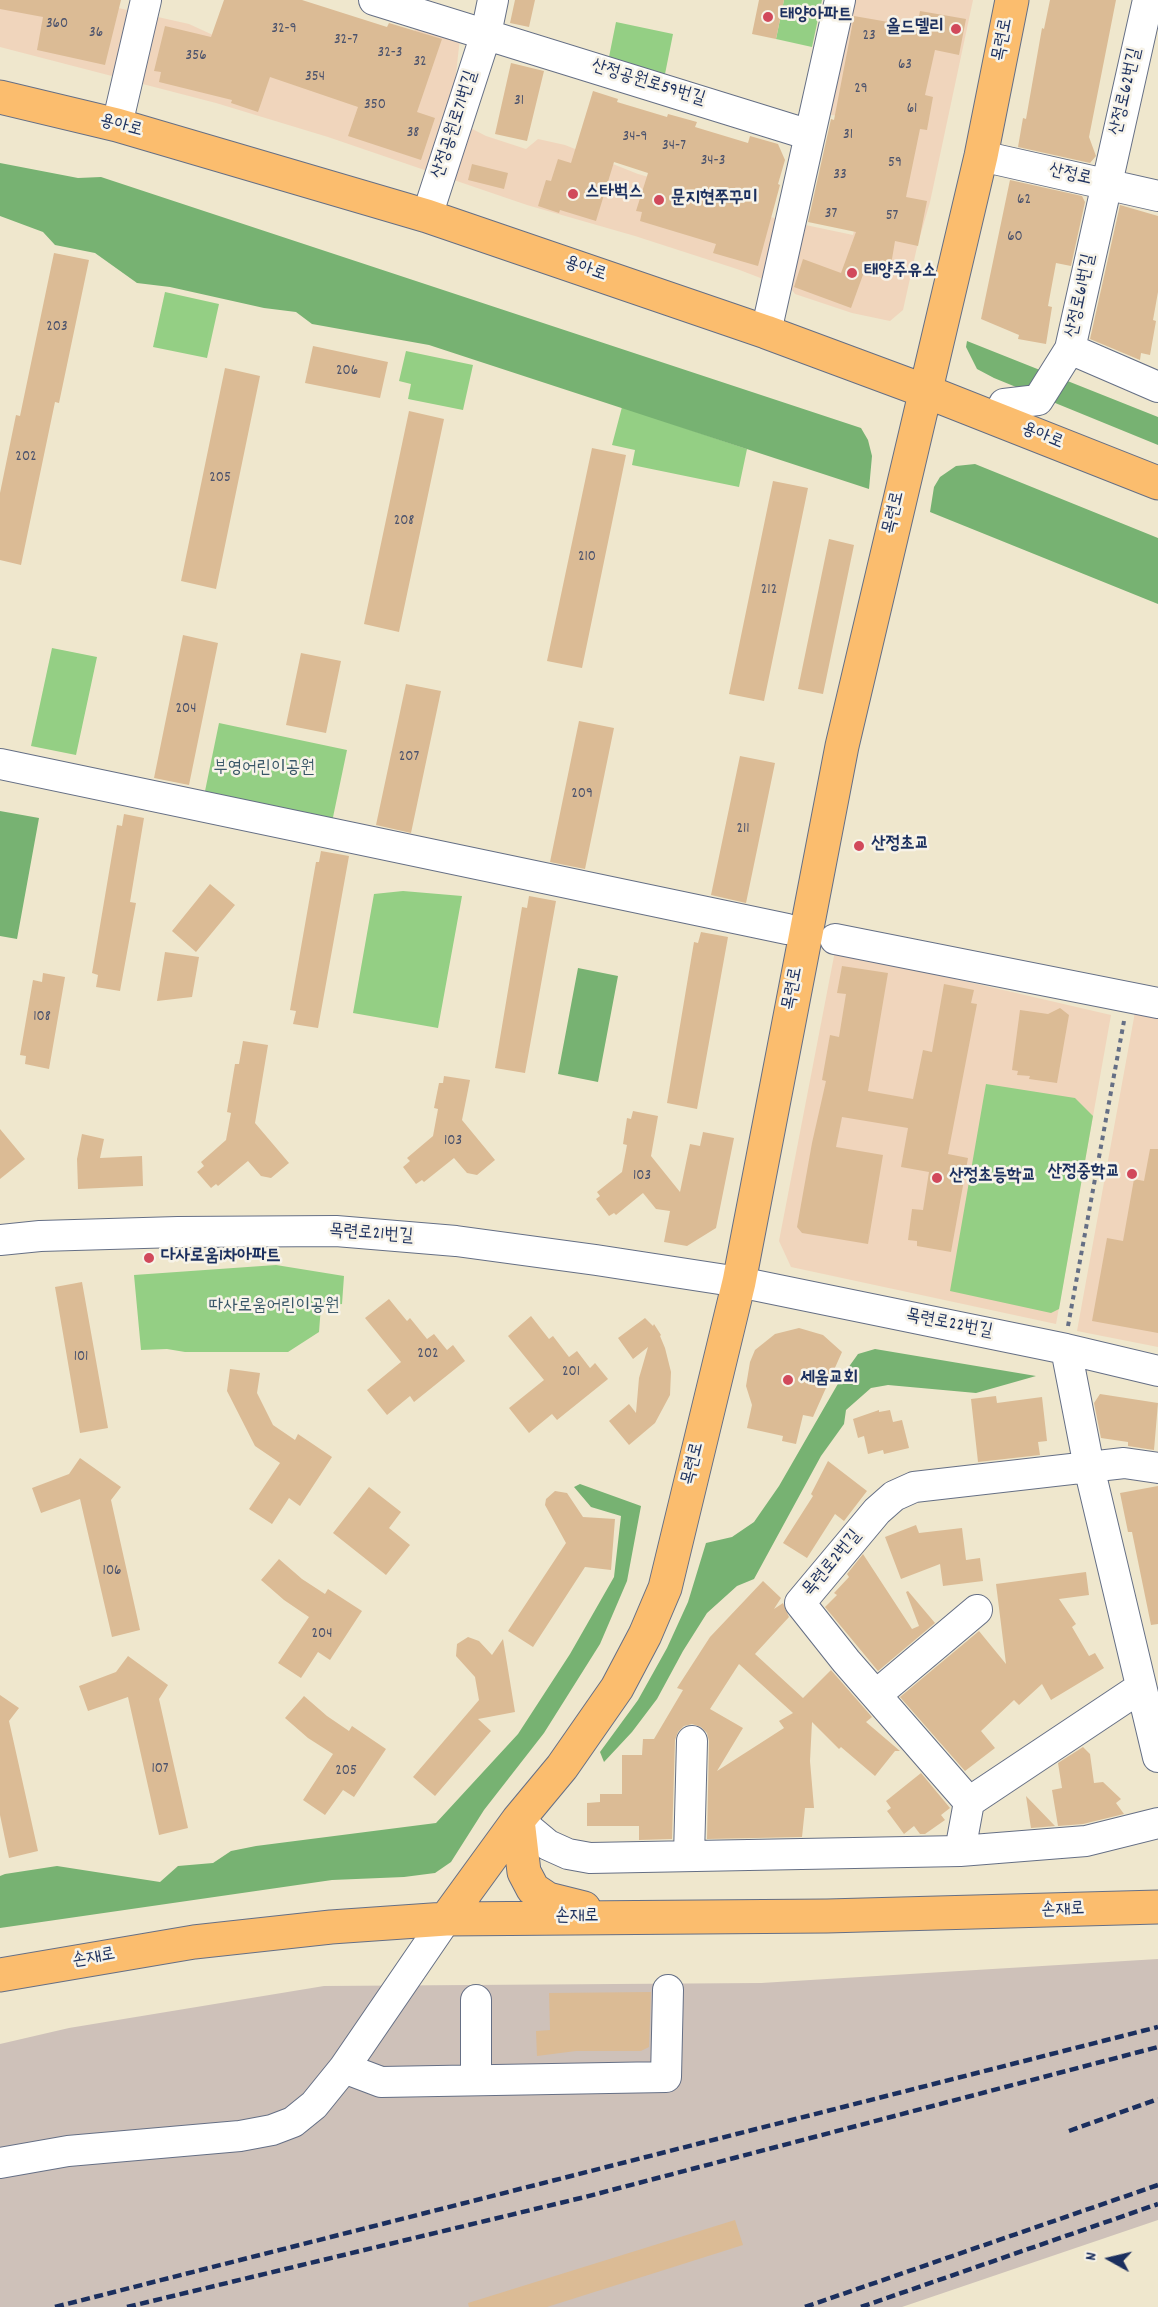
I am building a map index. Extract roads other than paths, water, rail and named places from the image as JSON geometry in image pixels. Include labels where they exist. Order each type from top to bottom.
[{"type":"main road","name":"목련로","points":[[446,1919],[518,1820],[562,1767],[617,1688],[645,1635],[664,1588],[739,1282],[842,746],[981,156],[1010,0]]},
{"type":"main road","name":"용아로","points":[[0,96],[117,124],[427,216],[766,332],[925,391],[1158,483]]},
{"type":"main road","points":[[518,1820],[524,1872],[533,1889],[548,1899],[627,1918]]},
{"type":"main road","name":"손재로","points":[[0,1974],[194,1942],[446,1919],[991,1913],[1158,1907]]},
{"type":"street","points":[[117,124],[146,0]]},
{"type":"street","points":[[374,0],[486,34]]},
{"type":"street","name":"산정공원로71번길","points":[[427,216],[486,34],[493,0]]},
{"type":"street","points":[[766,332],[840,0]]},
{"type":"street","name":"산정로62번길","points":[[1106,184],[1148,0]]},
{"type":"street","name":"산정공원로59번길","points":[[486,34],[810,135]]},
{"type":"street","name":"산정로","points":[[981,156],[1158,196]]},
{"type":"street","name":"산정로61번길","points":[[1106,184],[1070,349],[1158,387]]},
{"type":"street","points":[[1004,404],[1038,400],[1070,349]]},
{"type":"street","points":[[0,764],[787,929]]},
{"type":"street","points":[[835,939],[1158,1003]]},
{"type":"street","name":"목련로21번길","points":[[0,1240],[40,1236],[178,1232],[336,1231],[456,1241],[739,1282]]},
{"type":"street","name":"목련로22번길","points":[[739,1282],[1066,1343],[1158,1371]]},
{"type":"street","points":[[1066,1343],[1089,1467],[1158,1758]]},
{"type":"street","points":[[1089,1467],[1124,1463],[1158,1468]]},
{"type":"street","name":"목련로2번길","points":[[969,1802],[800,1603],[877,1511],[894,1496],[914,1487],[1089,1467]]},
{"type":"street","points":[[876,1695],[977,1610]]},
{"type":"street","points":[[960,1851],[969,1802],[1140,1688]]},
{"type":"street","points":[[689,1856],[692,1741]]},
{"type":"street","points":[[518,1820],[548,1845],[568,1854],[590,1858],[960,1851],[1086,1841],[1158,1823]]},
{"type":"street","points":[[0,2163],[68,2151],[213,2139],[272,2130],[292,2122],[315,2105],[344,2068],[446,1919]]},
{"type":"street","points":[[344,2068],[381,2082],[666,2077],[668,1990]]},
{"type":"street","points":[[476,2000],[476,2080]]},
{"type":"railway","points":[[55,2307],[1158,2027]]},
{"type":"railway","points":[[127,2307],[585,2197],[1158,2047]]},
{"type":"railway","points":[[1069,2131],[1158,2099]]},
{"type":"railway","points":[[805,2307],[1158,2185]]},
{"type":"railway","points":[[861,2307],[1158,2204]]},
{"type":"place","name":"태양아파트","points":[[768,17]]},
{"type":"place","name":"올드델리","points":[[956,29]]},
{"type":"place","name":"스타벅스","points":[[573,194]]},
{"type":"place","name":"문지현쭈꾸미","points":[[659,200]]},
{"type":"place","name":"태양주유소","points":[[852,273]]},
{"type":"place","name":"산정초교","points":[[859,846]]},
{"type":"place","name":"산정중학교","points":[[1132,1174]]},
{"type":"place","name":"산정초등학교","points":[[937,1178]]},
{"type":"place","name":"다사로움1차아파트","points":[[149,1258]]},
{"type":"place","name":"세움교회","points":[[788,1380]]},
{"type":"park label","name":"부영어린이공원","points":[[264,770]]},
{"type":"park label","name":"따사로움어린이공원","points":[[274,1308]]}]
